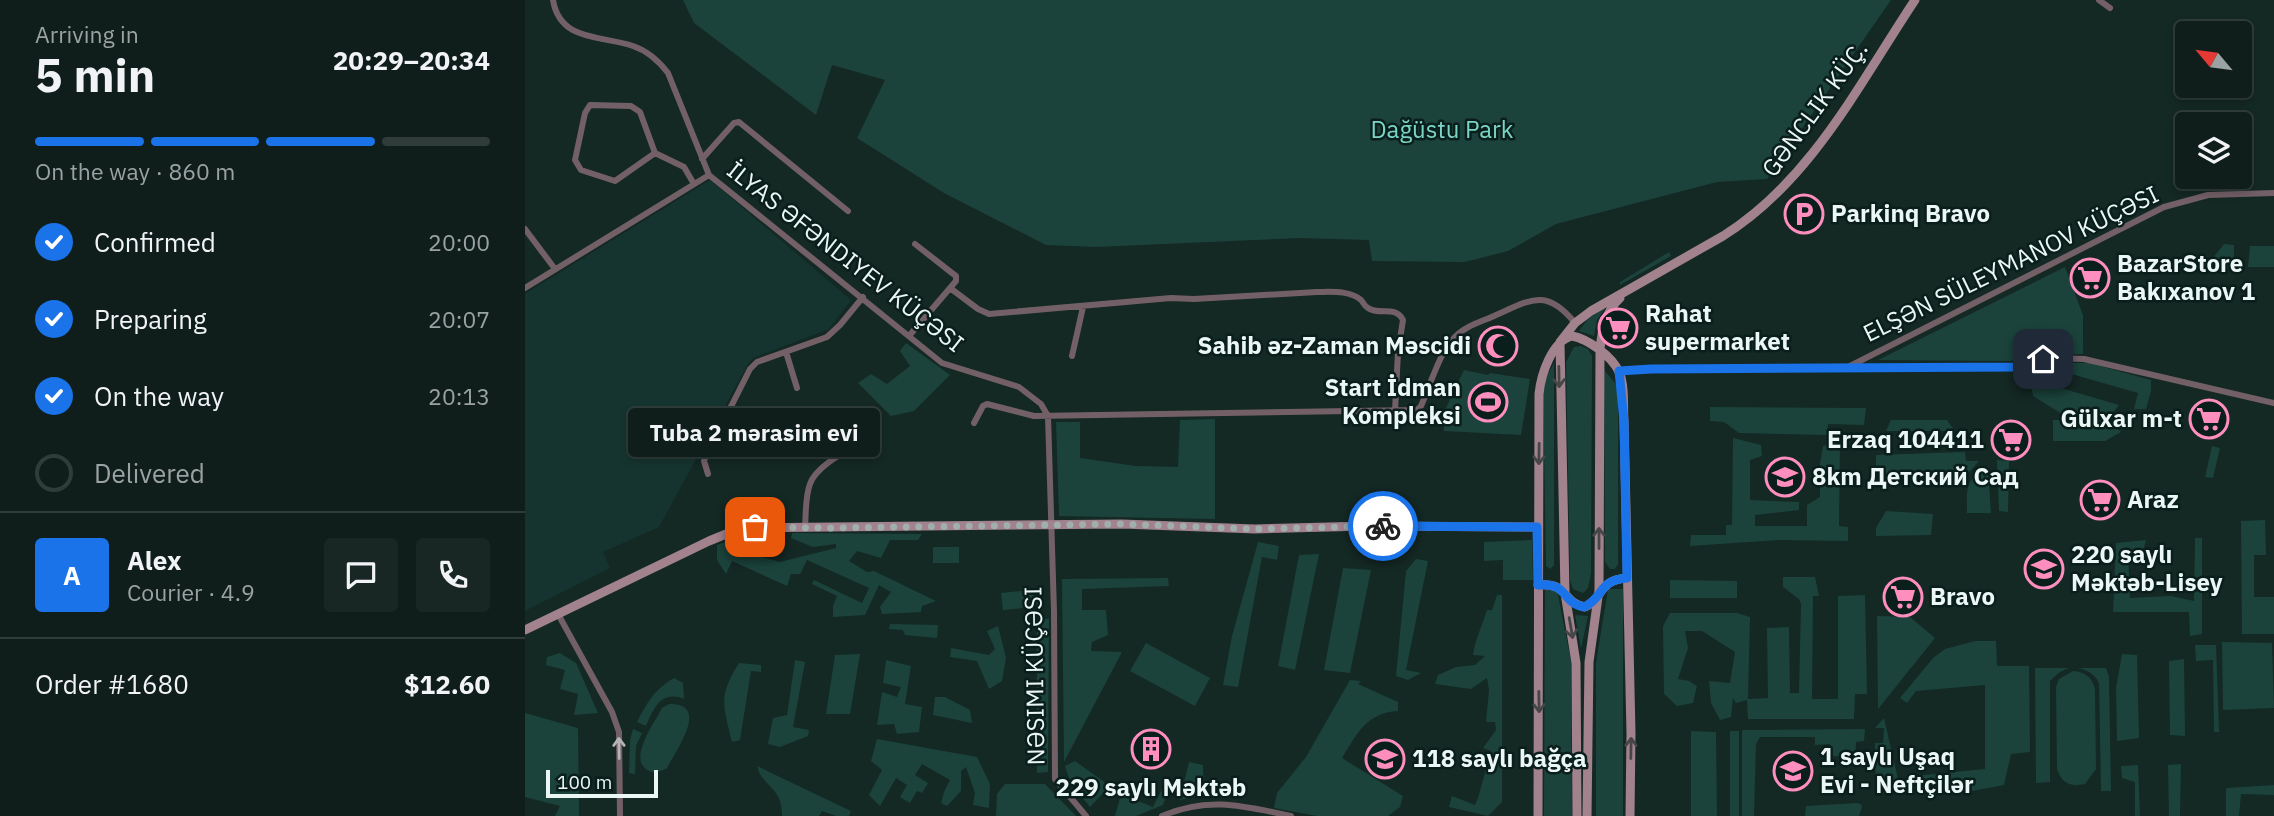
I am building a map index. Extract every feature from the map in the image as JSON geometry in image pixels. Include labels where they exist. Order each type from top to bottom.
[{"type":"street","name":"İLYAS ƏFƏNDIYEV KÜÇƏSI","points":[[552,0],[555,13],[565,26],[581,34],[632,46],[652,55],[660,62],[668,73],[709,175],[942,363],[1019,387],[1041,404],[1048,416]]},
{"type":"street","name":"GƏNCLIK KÜÇ.","points":[[1579,320],[1744,223],[1790,181],[1836,119],[1915,0]]},
{"type":"street","points":[[2099,0],[2110,8]]},
{"type":"street","points":[[655,153],[615,181],[580,170],[575,160],[585,113],[590,105],[636,108],[640,112],[655,153],[684,167],[694,184]]},
{"type":"street","points":[[702,159],[734,123],[739,122],[848,211]]},
{"type":"street","points":[[525,288],[709,175]]},
{"type":"street","name":"ELŞƏN SÜLEYMANOV KÜÇƏSI","points":[[1849,366],[2164,207],[2208,195],[2274,193]]},
{"type":"street","points":[[525,229],[555,269]]},
{"type":"street","points":[[909,336],[956,281],[955,276],[915,244]]},
{"type":"street","points":[[950,288],[989,314],[1171,298],[1317,292],[1338,292],[1355,296],[1371,310],[1396,312],[1403,320],[1398,352],[1395,411]]},
{"type":"street","points":[[1587,816],[1588,662],[1599,590],[1600,349],[1605,319],[1610,309],[1626,292]]},
{"type":"street","points":[[708,474],[704,461],[706,456],[750,369],[757,362],[827,337],[863,297]]},
{"type":"street","points":[[974,423],[983,406],[987,404],[1034,416],[1417,410],[1447,348],[1454,337],[1467,328],[1526,301],[1539,299],[1565,310],[1579,320],[1560,342],[1543,376],[1539,394],[1538,816]]},
{"type":"street","points":[[1072,356],[1083,307]]},
{"type":"street","points":[[1560,342],[1567,337],[1579,337],[1600,349],[1619,371],[1624,421],[1631,733],[1630,816]]},
{"type":"street","points":[[1560,342],[1565,593],[1576,663],[1577,816]]},
{"type":"street","points":[[786,352],[797,388]]},
{"type":"street","name":"ELŞƏN SÜLEYMANOV KÜÇƏSI","points":[[1619,371],[1849,366],[2017,367],[2043,359],[2084,359],[2274,403]]},
{"type":"street","points":[[1048,416],[1050,526]]},
{"type":"street","points":[[805,528],[808,491],[817,470],[869,437]]},
{"type":"street","points":[[525,630],[727,533],[755,527],[1122,524],[1255,529],[1367,526],[1537,527]]},
{"type":"street","name":"NƏSIMI KÜÇƏSI","points":[[1050,526],[1054,599],[1055,779],[1086,816]]},
{"type":"street","points":[[1538,585],[1553,584],[1573,603],[1584,607],[1591,604],[1599,590],[1614,580],[1627,578]]},
{"type":"street","points":[[558,614],[612,712],[619,732],[620,816]]},
{"type":"street","points":[[1162,816],[1192,806],[1222,804],[1246,805],[1290,816]]},
{"type":"shaded area","points":[[710,180],[851,300],[829,329],[753,358],[659,527],[603,552],[610,568],[525,611],[525,294]]},
{"type":"green space","name":"Dağüstu Park","points":[[683,0],[1891,0],[1767,179],[1717,182],[1556,224],[1508,251],[1465,262],[1372,261],[1369,240],[1299,238],[1095,247],[1046,245],[944,193],[857,138],[885,80],[832,65],[816,115],[694,23]]},
{"type":"green space","points":[[2224,244],[2234,245],[2234,268],[2204,269]]},
{"type":"green space","points":[[2250,246],[2274,246],[2274,267],[2248,267]]},
{"type":"green space","points":[[1669,252],[1671,256],[1620,285],[1620,282]]},
{"type":"green space","points":[[2065,267],[2083,315],[2083,354],[2042,355],[2010,361],[1878,360]]},
{"type":"green space","points":[[1606,307],[1597,320],[1594,336],[1579,331],[1587,320]]},
{"type":"green space","points":[[906,343],[950,375],[914,411],[891,416],[858,383],[871,374],[887,384],[910,366],[900,351]]},
{"type":"green space","points":[[1574,347],[1588,349],[1592,356],[1591,573],[1588,588],[1583,593],[1573,589],[1570,580],[1566,362]]},
{"type":"green space","points":[[1554,363],[1554,565],[1550,569],[1546,566],[1543,383]]},
{"type":"green space","points":[[2056,363],[2089,363],[2151,380],[2146,409],[2134,409],[2138,393],[2054,369]]},
{"type":"green space","name":"Start İdman Kompleksi","points":[[1464,370],[1530,379],[1521,435],[1444,431],[1444,412]]},
{"type":"green space","points":[[1604,370],[1615,383],[1618,393],[1618,564],[1615,569],[1610,569],[1605,562]]},
{"type":"green space","points":[[2030,379],[2119,405],[2112,414],[2062,414],[2033,396]]},
{"type":"green space","points":[[1710,407],[1866,408],[1864,425],[1828,424],[1827,435],[1739,433],[1724,422],[1710,421]]},
{"type":"green space","points":[[1215,419],[1215,519],[1059,516],[1056,422],[1080,422],[1080,458],[1136,466],[1178,467],[1180,420]]},
{"type":"green space","points":[[1891,420],[1947,420],[1955,431],[1886,431]]},
{"type":"green space","points":[[2053,420],[2109,420],[2121,432],[2105,441],[2053,441]]},
{"type":"green space","points":[[1733,438],[1761,445],[1762,456],[1750,460],[1750,500],[1799,502],[1799,510],[1755,515],[1755,526],[1807,526],[1807,505],[1820,497],[1823,446],[1840,441],[1839,526],[1848,527],[1848,541],[1779,540],[1690,546],[1691,535],[1726,535],[1726,525],[1732,525]]},
{"type":"green space","points":[[2212,446],[2220,448],[2213,478],[2205,477]]},
{"type":"green space","points":[[1965,452],[1966,461],[1979,461],[1963,479],[1876,480],[1876,455]]},
{"type":"green space","points":[[1997,460],[2009,461],[2008,512],[1999,511]]},
{"type":"green space","points":[[1988,470],[1991,513],[1967,513],[1967,492],[1971,481]]},
{"type":"green space","points":[[1886,511],[1933,514],[1931,535],[1876,536],[1876,528]]},
{"type":"green space","points":[[2265,520],[2266,555],[2254,555],[2254,597],[2274,597],[2274,634],[2242,634],[2241,521]]},
{"type":"green space","points":[[792,533],[922,534],[918,540],[890,540],[881,558],[857,551],[849,561],[867,572],[874,571],[936,601],[922,606],[921,612],[882,614],[880,607],[891,592],[879,585],[865,615],[833,617],[837,596],[812,584],[814,580],[862,603],[869,588],[807,560],[800,574],[791,574],[787,586],[732,561],[726,574],[717,560],[717,545],[744,535],[765,536],[763,543],[752,548],[758,556],[780,562],[836,548],[836,544],[813,547],[791,538]]},
{"type":"green space","points":[[2195,538],[2202,538],[2202,634],[2190,636],[2189,612],[2113,612],[2116,543],[2146,540],[2143,552],[2128,553],[2130,598],[2171,596],[2194,601]]},
{"type":"green space","points":[[1532,540],[1533,580],[1503,580],[1503,560],[1484,561],[1484,542]]},
{"type":"green space","points":[[1258,542],[1279,546],[1277,560],[1262,557],[1238,687],[1223,685],[1232,636]]},
{"type":"green space","points":[[933,547],[959,547],[959,563],[933,563]]},
{"type":"green space","points":[[1319,554],[1295,670],[1278,666],[1299,555]]},
{"type":"green space","points":[[1416,559],[1428,561],[1406,670],[1421,673],[1408,680],[1396,676],[1406,571]]},
{"type":"green space","points":[[1343,568],[1371,570],[1350,673],[1324,670]]},
{"type":"green space","points":[[1783,577],[1815,577],[1819,596],[1813,596],[1812,699],[1838,699],[1838,596],[1865,595],[1867,694],[1855,694],[1854,719],[1748,719],[1747,700],[1736,703],[1733,698],[1731,717],[1720,720],[1711,703],[1709,681],[1730,683],[1735,652],[1702,631],[1685,631],[1688,648],[1678,679],[1697,686],[1693,703],[1677,706],[1664,694],[1663,626],[1670,613],[1737,613],[1750,617],[1748,699],[1768,698],[1767,628],[1789,627],[1790,693],[1799,693],[1801,604],[1799,599],[1783,587]]},
{"type":"green space","points":[[1168,578],[1169,586],[1082,589],[1082,610],[1106,610],[1108,635],[1092,642],[1091,651],[1122,652],[1064,762],[1062,579]]},
{"type":"green space","points":[[1670,580],[1737,581],[1737,598],[1670,598]]},
{"type":"green space","points":[[1039,589],[1042,606],[1003,610],[1001,593]]},
{"type":"green space","points":[[1608,589],[1623,589],[1623,816],[1596,816],[1596,663]]},
{"type":"green space","points":[[1545,590],[1557,590],[1571,661],[1572,816],[1544,816]]},
{"type":"green space","points":[[1497,595],[1502,595],[1502,802],[1488,816],[1449,807],[1452,796],[1475,805],[1478,798],[1491,751],[1483,748],[1496,730],[1495,722],[1486,722],[1489,690],[1487,678],[1471,689],[1435,684],[1438,675],[1456,667],[1475,665],[1485,656],[1473,655],[1487,610],[1492,610]]},
{"type":"green space","points":[[1575,615],[1588,616],[1581,649]]},
{"type":"green space","points":[[1877,616],[1910,617],[1935,638],[1878,709]]},
{"type":"green space","points":[[1037,619],[1049,619],[1048,772],[1037,773]]},
{"type":"green space","points":[[890,624],[938,625],[937,638],[905,635],[903,630],[889,629]]},
{"type":"green space","points":[[998,626],[1006,658],[1002,681],[989,689],[977,661],[950,657],[951,648],[989,655],[995,649],[987,631]]},
{"type":"green space","points":[[1975,641],[1996,641],[1997,666],[2029,666],[2030,752],[2011,754],[2004,785],[1961,793],[1917,783],[1905,777],[1985,769],[1985,685],[1916,691],[1907,703],[1900,698],[1933,658],[1945,649]]},
{"type":"green space","points":[[2222,642],[2272,643],[2274,708],[2223,710]]},
{"type":"green space","points":[[1146,643],[1210,678],[1195,706],[1130,671]]},
{"type":"green space","points":[[2195,645],[2216,645],[2219,732],[2214,732],[2213,660],[2196,661]]},
{"type":"green space","points":[[560,653],[576,663],[598,713],[574,715],[578,694],[560,689],[565,670],[546,665],[547,657]]},
{"type":"green space","points":[[860,654],[850,714],[826,714],[835,655]]},
{"type":"green space","points":[[2122,654],[2137,655],[2139,738],[2117,741],[2116,688]]},
{"type":"green space","points":[[2184,659],[2185,736],[2170,735],[2169,661]]},
{"type":"green space","points":[[795,660],[805,662],[793,727],[809,730],[808,736],[780,747],[768,744],[773,718],[787,715]]},
{"type":"green space","points":[[886,660],[911,666],[905,704],[922,707],[919,732],[897,734],[894,724],[877,725],[882,692],[897,697],[901,687],[883,683]]},
{"type":"green space","points":[[739,663],[761,665],[761,672],[751,671],[740,740],[732,742],[724,701],[728,684]]},
{"type":"green space","points":[[2035,668],[2069,668],[2050,681],[2050,782],[2036,783]]},
{"type":"green space","points":[[2076,668],[2106,668],[2109,677],[2111,791],[2101,791],[2099,683],[2089,672]]},
{"type":"green space","points":[[2073,671],[2087,676],[2095,689],[2096,769],[2085,784],[2075,785],[2064,781],[2057,769],[2056,687],[2059,679]]},
{"type":"green space","points":[[674,678],[683,683],[684,699],[664,699],[655,707],[646,726],[637,722],[652,697]]},
{"type":"green space","points":[[1350,680],[1361,681],[1358,684],[1398,702],[1398,711],[1378,716],[1364,726],[1342,758],[1403,796],[1400,807],[1388,816],[1317,816],[1274,808],[1277,793],[1306,757]]},
{"type":"green space","points":[[935,697],[945,697],[970,710],[972,723],[933,715]]},
{"type":"green space","points":[[669,704],[681,706],[688,711],[687,729],[667,768],[651,772],[642,764],[642,748],[662,708]]},
{"type":"green space","points":[[525,713],[578,728],[579,816],[555,816],[560,806],[525,797]]},
{"type":"green space","points":[[1884,718],[1901,792],[1876,794],[1875,743],[1883,743],[1884,728],[1875,728]]},
{"type":"green space","points":[[633,729],[642,733],[636,746],[635,774],[629,773]]},
{"type":"green space","points":[[1865,729],[1864,741],[1856,742],[1855,757],[1830,756],[1830,744],[1815,745],[1815,737],[1760,737],[1756,744],[1754,816],[1742,816],[1742,730]]},
{"type":"green space","points":[[1691,731],[1716,732],[1717,816],[1691,816]]},
{"type":"green space","points":[[1730,731],[1739,731],[1739,816],[1730,816]]},
{"type":"green space","points":[[877,739],[977,757],[990,784],[989,808],[973,805],[975,793],[966,767],[961,771],[961,791],[947,806],[941,803],[950,780],[922,764],[915,775],[928,783],[922,793],[917,791],[910,803],[900,797],[907,785],[896,778],[880,806],[869,795],[882,770],[871,761]]},
{"type":"green space","points":[[1075,761],[1110,786],[1090,807],[1075,788],[1065,766]]},
{"type":"green space","points":[[1189,762],[1203,765],[1204,795],[1180,800]]},
{"type":"green space","points":[[2181,764],[2180,816],[2169,816],[2168,765]]},
{"type":"green space","points":[[2138,765],[2140,816],[2135,816],[2135,782],[2122,778],[2121,766]]},
{"type":"green space","points":[[757,766],[851,811],[849,816],[836,816],[822,811],[819,816],[782,816],[776,793],[763,779]]},
{"type":"green space","points":[[1167,779],[1171,780],[1163,805],[1136,816],[1115,816],[1121,794],[1153,807]]},
{"type":"green space","points":[[1005,784],[1045,784],[1076,816],[996,816],[997,794]]},
{"type":"green space","points":[[2274,785],[2274,795],[2241,794],[2239,816],[2226,816],[2226,788]]},
{"type":"green space","points":[[1857,803],[1862,807],[1859,816],[1805,816],[1806,806]]},
{"type":"way so far","points":[[755,527],[1122,524],[1255,529],[1383,526]]},
{"type":"place","name":"Parkinq Bravo","points":[[1804,214]]},
{"type":"place","name":"BazarStore Bakıxanov 1","points":[[2090,278]]},
{"type":"place","name":"Rahat supermarket","points":[[1618,328]]},
{"type":"place","name":"Sahib əz-Zaman Məscidi","points":[[1498,346]]},
{"type":"place","name":"Start İdman Kompleksi","points":[[1488,402]]},
{"type":"place","name":"Gülxar m-t","points":[[2209,419]]},
{"type":"place","name":"Erzaq 104411","points":[[2011,440]]},
{"type":"place","name":"8km Детский Сад","points":[[1785,477]]},
{"type":"place","name":"Araz","points":[[2100,500]]},
{"type":"place","name":"Tuba 2 mərasim evi","points":[[755,527]]},
{"type":"place","name":"220 saylı Məktəb-Lisey","points":[[2044,569]]},
{"type":"place","name":"Bravo","points":[[1903,597]]},
{"type":"place","name":"229 saylı Məktəb","points":[[1151,749]]},
{"type":"place","name":"118 saylı bağça","points":[[1385,759]]},
{"type":"place","name":"1 saylı Uşaq Evi - Neftçilər","points":[[1793,771]]},
{"type":"route","points":[[1383,526],[1537,527],[1538,585],[1553,584],[1573,603],[1584,607],[1591,604],[1599,590],[1609,582],[1627,578],[1624,421],[1619,371],[1849,366],[2017,367],[2043,359]]}]
